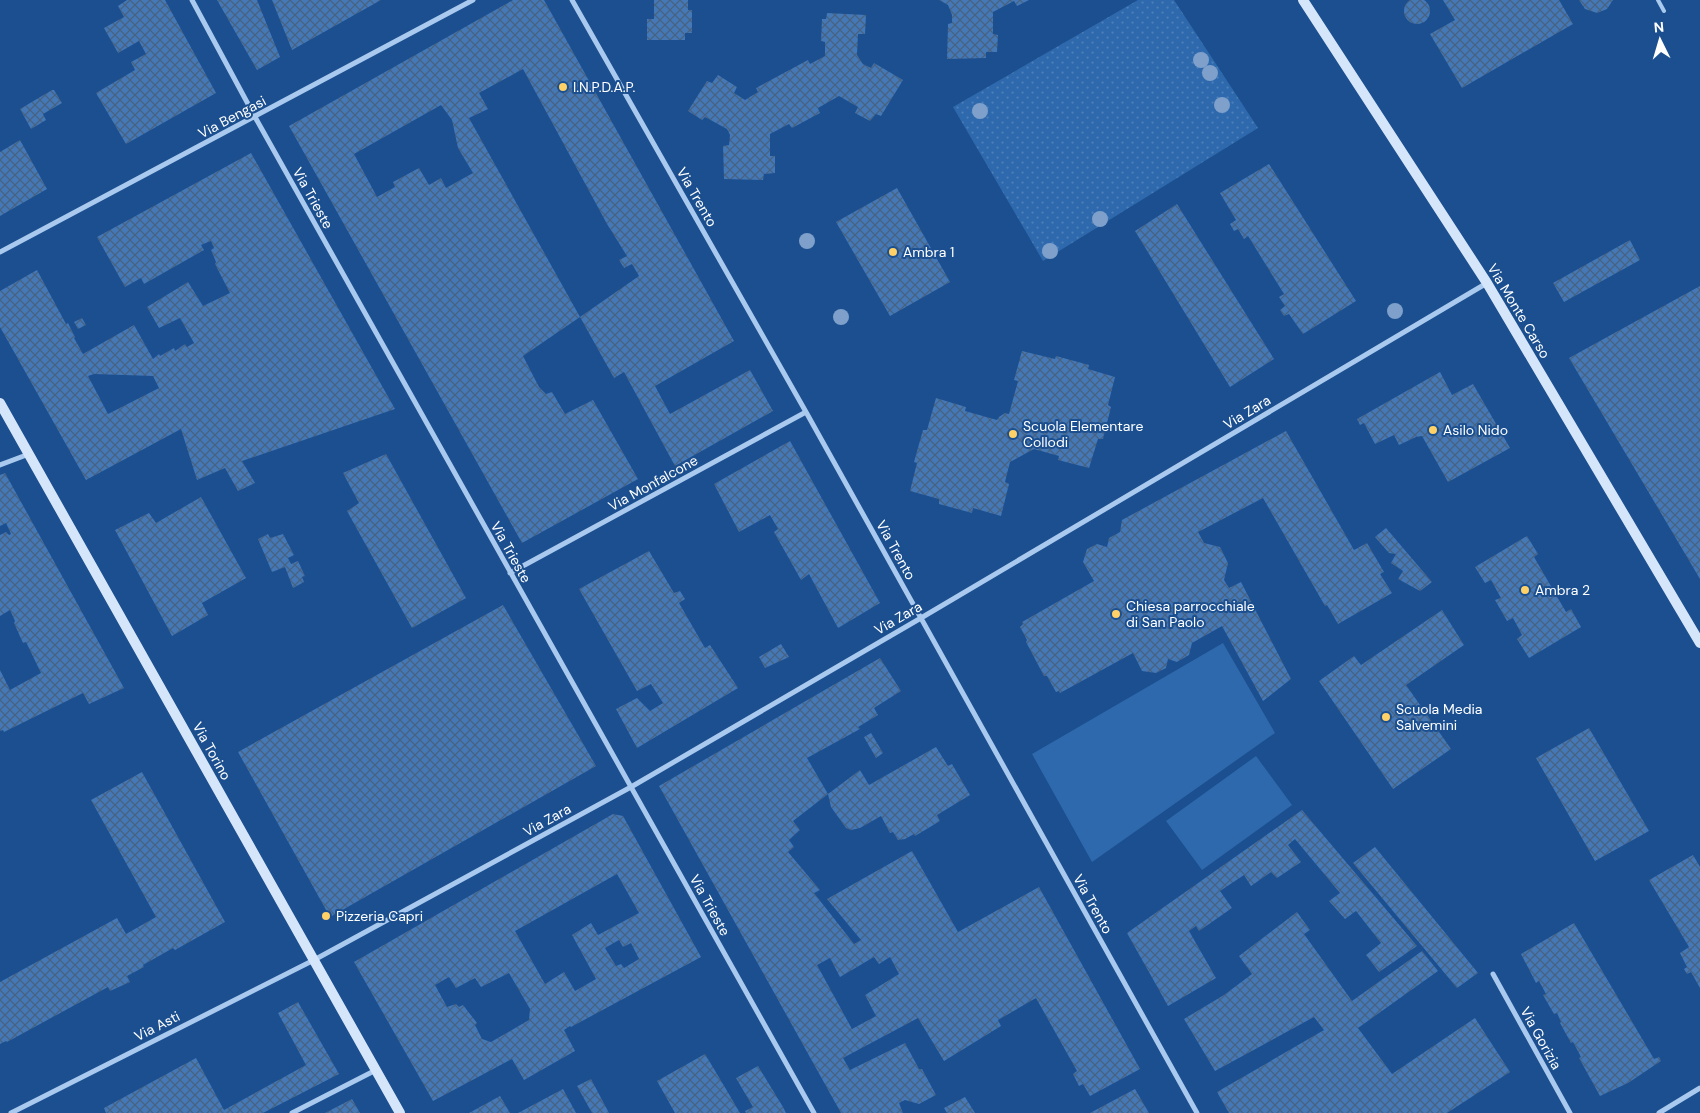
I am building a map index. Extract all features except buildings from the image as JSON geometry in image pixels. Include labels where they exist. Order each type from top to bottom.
[{"type":"street","name":"Via Trieste","points":[[192,0],[255,117],[814,1113]]},
{"type":"street","name":"Via Bengasi","points":[[0,252],[474,0]]},
{"type":"street","name":"Via Trento","points":[[572,0],[806,412],[1197,1113]]},
{"type":"street","name":"Via Monte Carso","points":[[1303,0],[1486,283],[1700,642]]},
{"type":"street","name":"Via Zara","points":[[314,960],[631,787],[921,618],[1486,283]]},
{"type":"street","name":"Via Torino","points":[[0,403],[400,1113]]},
{"type":"street","name":"Via Monfalcone","points":[[510,573],[806,412]]},
{"type":"street","points":[[0,466],[30,454]]},
{"type":"street","name":"Via Asti","points":[[11,1113],[314,960]]},
{"type":"street","name":"Via Gorizia","points":[[1493,974],[1570,1113]]},
{"type":"street","points":[[292,1113],[376,1070]]},
{"type":"street","points":[[1659,1113],[1700,1088]]},
{"type":"lane","points":[[1658,0],[1664,11]]},
{"type":"shaded area","points":[[1138,0],[1174,0],[1258,128],[1043,261],[953,107]]},
{"type":"shaded area","points":[[1223,643],[1275,733],[1092,862],[1032,754]]},
{"type":"shaded area","points":[[1256,756],[1292,805],[1202,870],[1166,821]]},
{"type":"place","name":"I.N.P.D.A.P.","points":[[563,87]]},
{"type":"place","name":"Ambra 1","points":[[893,252]]},
{"type":"place","name":"Asilo Nido","points":[[1433,430]]},
{"type":"place","name":"Scuola Elementare Collodi","points":[[1013,434]]},
{"type":"place","name":"Ambra 2","points":[[1525,590]]},
{"type":"place","name":"Chiesa parrocchiale di San Paolo","points":[[1116,614]]},
{"type":"place","name":"Scuola Media Salvemini","points":[[1386,717]]},
{"type":"place","name":"Pizzeria Capri","points":[[326,916]]}]
